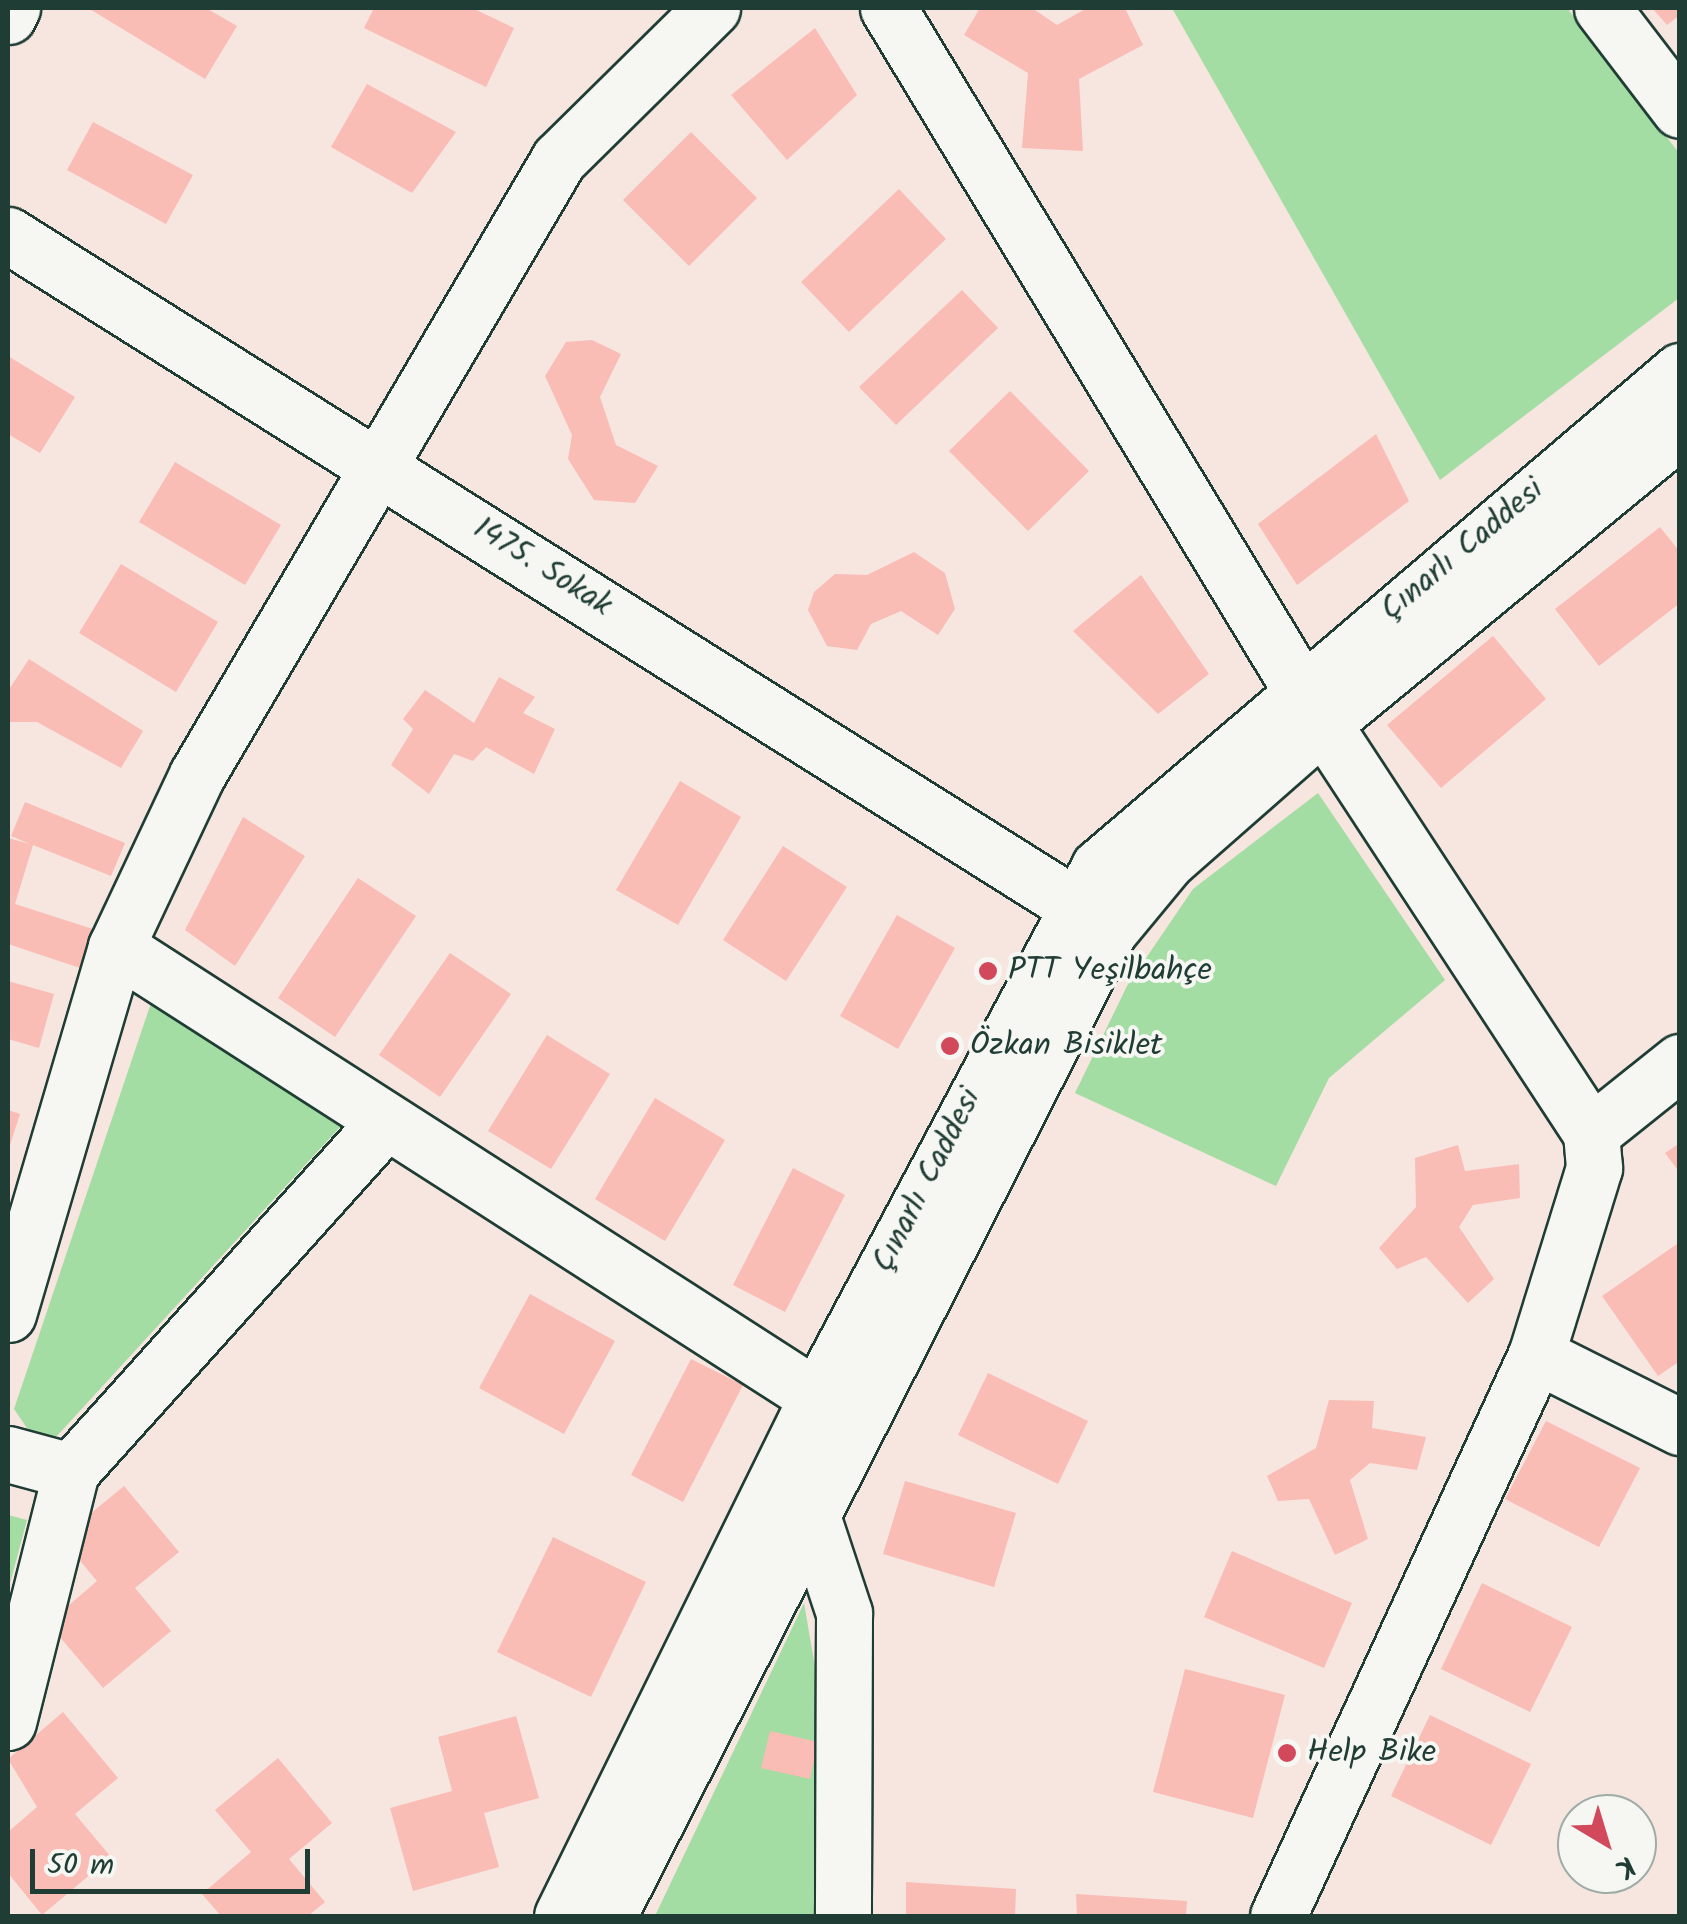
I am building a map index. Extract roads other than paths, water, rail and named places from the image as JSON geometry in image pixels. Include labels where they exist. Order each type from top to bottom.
[{"type":"street","points":[[8,16],[12,8]]},
{"type":"street","points":[[8,1314],[116,948],[198,775],[559,159],[712,8]]},
{"type":"street","points":[[888,8],[1312,705],[1590,1134],[1594,1168],[1536,1355],[1278,1916]]},
{"type":"street","points":[[1602,8],[1680,110]]},
{"type":"street","name":"1475. Sokak","points":[[8,234],[1074,905]]},
{"type":"street","name":"Çınarlı Caddesi","points":[[608,1916],[1109,931],[1167,861],[1312,705],[1680,371]]},
{"type":"street","name":"Çınarlı Caddesi","points":[[562,1916],[817,1397],[1074,905],[1151,816],[1312,705],[1680,430]]},
{"type":"street","points":[[116,948],[384,1124],[817,1397]]},
{"type":"street","points":[[1590,1134],[1680,1062]]},
{"type":"street","points":[[8,1722],[72,1471],[384,1124]]},
{"type":"street","points":[[1536,1355],[1680,1427]]},
{"type":"street","points":[[8,1454],[72,1471]]},
{"type":"street","points":[[811,1514],[844,1613],[843,1916]]},
{"type":"place","name":"PTT Yeşilbahçe","points":[[988,971]]},
{"type":"place","name":"Özkan Bisiklet","points":[[950,1046]]},
{"type":"place","name":"Help Bike","points":[[1287,1753]]}]
